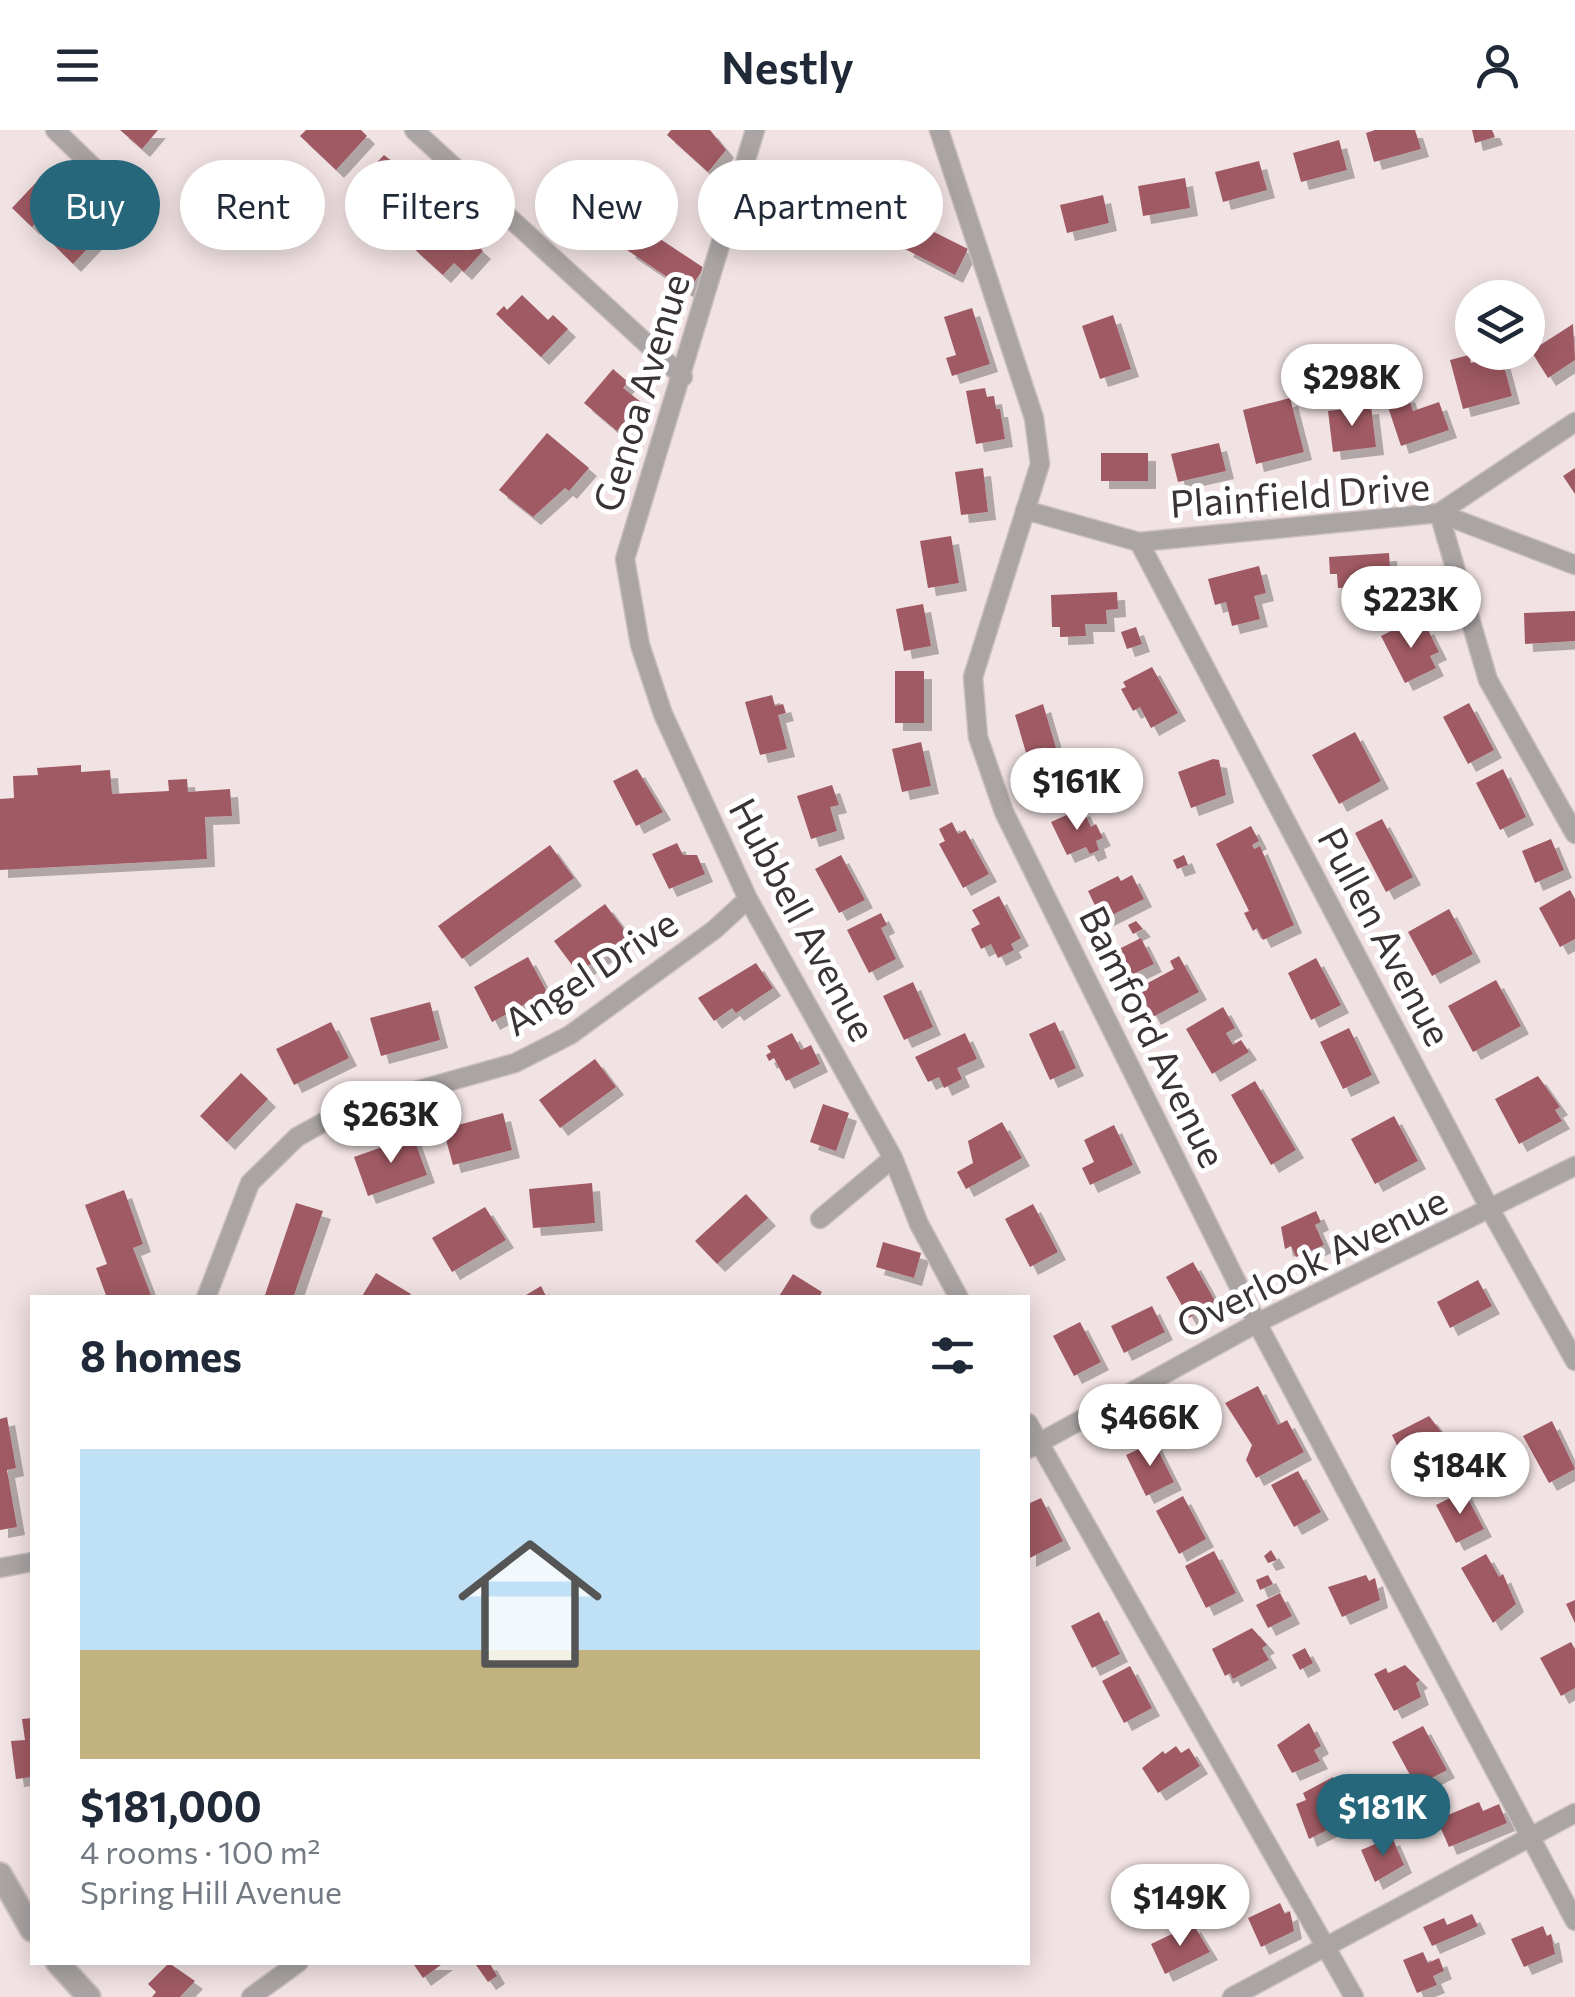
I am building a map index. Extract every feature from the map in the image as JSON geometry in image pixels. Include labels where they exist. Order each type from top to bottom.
[{"type":"street","points":[[55,130],[86,160]]},
{"type":"street","points":[[414,130],[683,376]]},
{"type":"street","name":"Genoa Avenue","points":[[625,560],[754,130]]},
{"type":"street","name":"Bamford Avenue","points":[[939,130],[1034,418],[1040,464],[973,677],[978,737],[1004,812],[1256,1323],[1575,1921]]},
{"type":"street","points":[[1575,422],[1439,513],[1488,680],[1575,834]]},
{"type":"street","name":"Plainfield Drive","points":[[1025,510],[1139,542],[1439,513],[1575,565]]},
{"type":"street","name":"Pullen Avenue","points":[[1139,542],[1491,1210],[1575,1361]]},
{"type":"street","name":"Hubbell Avenue","points":[[625,560],[640,645],[663,714],[748,899],[893,1158],[919,1224],[957,1295]]},
{"type":"street","name":"Angel Drive","points":[[207,1295],[250,1183],[297,1137],[344,1110],[515,1063],[570,1035],[714,930],[748,899]]},
{"type":"street","points":[[820,1219],[893,1158]]},
{"type":"street","name":"Overlook Avenue","points":[[1033,1445],[1256,1323],[1575,1166]]},
{"type":"street","points":[[1033,1445],[1327,1944],[1354,1997]]},
{"type":"street","points":[[0,1568],[30,1562]]},
{"type":"street","points":[[1232,1997],[1575,1813]]},
{"type":"street","points":[[0,1874],[18,1923]]},
{"type":"street","points":[[60,1965],[90,1997]]},
{"type":"street","points":[[252,1997],[295,1965]]},
{"type":"building","points":[[120,130],[158,130],[142,149]]},
{"type":"building","points":[[306,130],[361,130],[367,136],[336,170],[300,136]]},
{"type":"building","points":[[671,130],[710,130],[726,150],[718,160],[698,163],[667,135]]},
{"type":"building","points":[[1415,130],[1421,149],[1374,162],[1366,133]]},
{"type":"building","points":[[1472,130],[1492,130],[1495,137],[1475,143]]},
{"type":"building","points":[[1339,140],[1347,170],[1301,182],[1293,153]]},
{"type":"building","points":[[1259,161],[1267,190],[1223,202],[1215,172]]},
{"type":"building","points":[[1185,178],[1190,208],[1143,216],[1138,186]]},
{"type":"building","points":[[30,189],[30,225],[12,208]]},
{"type":"building","points":[[1103,195],[1109,223],[1067,233],[1060,205]]},
{"type":"building","points":[[943,236],[968,249],[955,275],[907,250],[943,250]]},
{"type":"building","points":[[59,250],[86,250],[73,264]]},
{"type":"building","points":[[415,250],[483,251],[464,272],[454,263],[443,275]]},
{"type":"building","points":[[627,250],[677,250],[704,268],[688,291]]},
{"type":"building","points":[[522,295],[548,320],[553,315],[568,329],[541,357],[496,314],[504,306],[507,310]]},
{"type":"building","points":[[972,308],[990,364],[952,376],[946,358],[956,355],[944,317]]},
{"type":"building","points":[[1113,315],[1131,369],[1100,379],[1082,326]]},
{"type":"building","points":[[1573,324],[1575,360],[1548,378],[1543,370],[1545,342]]},
{"type":"building","points":[[1455,359],[1455,370],[1505,370],[1512,396],[1463,409],[1450,360]]},
{"type":"building","points":[[613,369],[628,382],[623,388],[641,402],[617,431],[584,403]]},
{"type":"building","points":[[985,388],[987,397],[994,396],[996,409],[1000,409],[1005,439],[976,444],[966,391]]},
{"type":"building","points":[[1407,394],[1413,411],[1439,402],[1449,430],[1401,446],[1386,401]]},
{"type":"building","points":[[1290,398],[1304,452],[1256,464],[1243,410]]},
{"type":"building","points":[[1371,406],[1376,447],[1333,452],[1328,411]]},
{"type":"building","points":[[547,433],[589,468],[569,491],[565,488],[533,517],[499,490]]},
{"type":"building","points":[[1219,443],[1226,471],[1178,482],[1171,454]]},
{"type":"building","points":[[1101,453],[1148,453],[1148,481],[1101,481]]},
{"type":"building","points":[[983,468],[988,512],[961,515],[955,472]]},
{"type":"building","points":[[1575,468],[1575,494],[1563,476]]},
{"type":"building","points":[[951,536],[959,583],[928,588],[920,541]]},
{"type":"building","points":[[1389,553],[1391,585],[1338,588],[1337,574],[1330,574],[1329,557]]},
{"type":"building","points":[[1259,566],[1266,593],[1254,596],[1260,619],[1232,626],[1226,602],[1215,605],[1208,579]]},
{"type":"building","points":[[1117,592],[1118,609],[1106,610],[1107,624],[1085,624],[1086,636],[1060,637],[1060,627],[1052,627],[1051,595]]},
{"type":"building","points":[[923,604],[931,646],[904,651],[896,609]]},
{"type":"building","points":[[1575,611],[1575,641],[1525,644],[1524,613]]},
{"type":"building","points":[[1411,621],[1416,631],[1426,626],[1439,652],[1430,656],[1436,668],[1405,683],[1381,636]]},
{"type":"building","points":[[1136,627],[1142,644],[1127,649],[1121,632]]},
{"type":"building","points":[[1152,667],[1178,713],[1151,728],[1140,707],[1133,711],[1121,689],[1126,687],[1123,682]]},
{"type":"building","points":[[895,671],[924,671],[924,723],[895,723]]},
{"type":"building","points":[[772,695],[775,706],[783,704],[786,713],[778,715],[787,749],[760,755],[745,702]]},
{"type":"building","points":[[1469,703],[1494,750],[1468,764],[1443,717]]},
{"type":"building","points":[[1043,704],[1058,755],[1029,763],[1015,715]]},
{"type":"building","points":[[1355,732],[1381,781],[1339,804],[1312,755]]},
{"type":"building","points":[[921,742],[931,786],[902,792],[892,749]]},
{"type":"building","points":[[1219,760],[1226,795],[1191,808],[1178,772]]},
{"type":"building","points":[[81,765],[81,772],[110,770],[112,794],[169,791],[168,780],[187,779],[188,792],[230,789],[232,816],[205,817],[207,859],[0,870],[0,799],[14,798],[13,776],[38,775],[37,768]]},
{"type":"building","points":[[637,769],[663,812],[636,826],[613,781]]},
{"type":"building","points":[[1503,769],[1526,817],[1500,830],[1476,783]]},
{"type":"building","points":[[832,785],[839,805],[830,807],[837,831],[811,839],[797,796]]},
{"type":"building","points":[[1082,808],[1091,827],[1096,824],[1103,838],[1096,841],[1099,850],[1090,854],[1086,847],[1067,855],[1051,822]]},
{"type":"building","points":[[1382,819],[1413,877],[1386,892],[1355,833]]},
{"type":"building","points":[[952,822],[958,834],[965,830],[989,874],[963,888],[939,844],[945,841],[939,829]]},
{"type":"building","points":[[1251,826],[1259,841],[1252,845],[1254,849],[1260,846],[1294,925],[1263,940],[1244,913],[1249,911],[1216,844]]},
{"type":"building","points":[[1551,839],[1564,870],[1535,883],[1522,851]]},
{"type":"building","points":[[677,843],[683,855],[697,855],[705,874],[669,889],[652,854]]},
{"type":"building","points":[[550,845],[574,878],[462,959],[438,926]]},
{"type":"building","points":[[841,855],[865,900],[839,913],[815,869]]},
{"type":"building","points":[[1184,855],[1188,865],[1177,869],[1173,860]]},
{"type":"building","points":[[1132,875],[1144,899],[1102,920],[1088,891],[1118,876],[1121,881]]},
{"type":"building","points":[[1570,890],[1575,899],[1575,939],[1560,947],[1539,908]]},
{"type":"building","points":[[999,896],[1021,938],[1011,944],[1014,950],[998,958],[991,944],[981,949],[971,929],[980,924],[972,910]]},
{"type":"building","points":[[605,904],[629,936],[578,973],[554,941]]},
{"type":"building","points":[[1449,909],[1473,954],[1432,976],[1408,932]]},
{"type":"building","points":[[881,913],[887,925],[881,928],[896,959],[869,973],[847,930]]},
{"type":"building","points":[[1136,921],[1143,929],[1133,934],[1128,925]]},
{"type":"building","points":[[1141,938],[1154,964],[1127,977],[1115,951]]},
{"type":"building","points":[[1179,956],[1199,992],[1153,1017],[1140,993],[1147,990],[1144,985],[1174,969],[1170,961]]},
{"type":"building","points":[[528,957],[547,992],[492,1022],[474,987]]},
{"type":"building","points":[[1316,958],[1341,1005],[1311,1020],[1288,973]]},
{"type":"building","points":[[756,963],[773,988],[736,1013],[732,1008],[714,1021],[698,998]]},
{"type":"building","points":[[1496,980],[1521,1026],[1473,1052],[1448,1006]]},
{"type":"building","points":[[913,982],[933,1027],[904,1040],[883,996]]},
{"type":"building","points":[[430,1002],[440,1040],[381,1056],[370,1018]]},
{"type":"building","points":[[1223,1007],[1235,1028],[1226,1033],[1233,1045],[1241,1040],[1249,1052],[1212,1074],[1186,1029]]},
{"type":"building","points":[[331,1022],[349,1058],[294,1085],[276,1049]]},
{"type":"building","points":[[1055,1022],[1076,1068],[1050,1080],[1029,1034]]},
{"type":"building","points":[[1349,1028],[1372,1075],[1343,1089],[1320,1042]]},
{"type":"building","points":[[792,1033],[801,1050],[811,1045],[820,1064],[786,1081],[774,1058],[769,1061],[766,1055],[771,1052],[767,1046]]},
{"type":"building","points":[[965,1033],[977,1059],[957,1068],[962,1079],[944,1088],[939,1077],[928,1082],[915,1057]]},
{"type":"building","points":[[595,1059],[616,1087],[560,1128],[539,1100]]},
{"type":"building","points":[[241,1073],[268,1099],[227,1142],[200,1116]]},
{"type":"building","points":[[1538,1076],[1560,1107],[1555,1110],[1562,1121],[1519,1144],[1495,1099]]},
{"type":"building","points":[[1255,1081],[1296,1150],[1271,1165],[1231,1095]]},
{"type":"building","points":[[823,1104],[849,1113],[836,1151],[810,1142]]},
{"type":"building","points":[[503,1113],[512,1150],[453,1165],[443,1129]]},
{"type":"building","points":[[1394,1116],[1418,1161],[1375,1184],[1351,1139]]},
{"type":"building","points":[[1002,1122],[1022,1158],[966,1189],[957,1172],[973,1163],[968,1141]]},
{"type":"building","points":[[1114,1125],[1133,1165],[1090,1185],[1082,1168],[1094,1162],[1084,1140]]},
{"type":"building","points":[[413,1136],[427,1175],[368,1196],[354,1157]]},
{"type":"building","points":[[592,1183],[595,1223],[533,1228],[529,1189]]},
{"type":"building","points":[[124,1190],[143,1244],[133,1248],[151,1295],[106,1295],[96,1268],[107,1264],[85,1205]]},
{"type":"building","points":[[746,1194],[768,1218],[717,1264],[695,1241]]},
{"type":"building","points":[[296,1203],[323,1211],[294,1295],[265,1295]]},
{"type":"building","points":[[1033,1204],[1058,1252],[1030,1267],[1005,1219]]},
{"type":"building","points":[[485,1207],[506,1240],[452,1272],[432,1238]]},
{"type":"building","points":[[1316,1211],[1321,1222],[1315,1225],[1324,1245],[1296,1257],[1291,1246],[1285,1249],[1281,1227]]},
{"type":"building","points":[[883,1242],[921,1253],[914,1278],[876,1267]]},
{"type":"building","points":[[1193,1262],[1215,1301],[1189,1318],[1166,1277]]},
{"type":"building","points":[[376,1273],[411,1294],[410,1295],[363,1295]]},
{"type":"building","points":[[793,1274],[822,1292],[820,1295],[780,1295]]},
{"type":"building","points":[[1478,1280],[1492,1306],[1450,1328],[1437,1302]]},
{"type":"building","points":[[541,1286],[546,1295],[526,1295]]},
{"type":"building","points":[[1152,1306],[1165,1332],[1124,1353],[1111,1326]]},
{"type":"building","points":[[1080,1322],[1101,1362],[1074,1376],[1053,1336]]},
{"type":"building","points":[[1258,1386],[1278,1425],[1287,1420],[1304,1452],[1256,1478],[1246,1460],[1252,1445],[1225,1403]]},
{"type":"building","points":[[1429,1416],[1449,1442],[1406,1464],[1392,1435]]},
{"type":"building","points":[[7,1417],[16,1468],[7,1470],[17,1527],[0,1530],[0,1419]]},
{"type":"building","points":[[1552,1421],[1575,1469],[1549,1483],[1523,1436]]},
{"type":"building","points":[[1154,1442],[1174,1482],[1146,1496],[1126,1455]]},
{"type":"building","points":[[1464,1446],[1471,1460],[1451,1470],[1444,1456]]},
{"type":"building","points":[[1298,1471],[1321,1512],[1294,1527],[1271,1485]]},
{"type":"building","points":[[1464,1491],[1484,1529],[1456,1543],[1436,1505]]},
{"type":"building","points":[[1183,1496],[1206,1539],[1179,1554],[1156,1511]]},
{"type":"building","points":[[1041,1498],[1063,1541],[1030,1558],[1030,1503]]},
{"type":"building","points":[[1271,1550],[1277,1560],[1268,1563],[1264,1556]]},
{"type":"building","points":[[1214,1551],[1236,1593],[1206,1608],[1185,1566]]},
{"type":"building","points":[[1486,1554],[1499,1577],[1503,1574],[1516,1604],[1493,1623],[1461,1568]]},
{"type":"building","points":[[1268,1575],[1273,1584],[1260,1590],[1256,1580]]},
{"type":"building","points":[[1366,1575],[1369,1581],[1375,1578],[1380,1600],[1342,1617],[1328,1587]]},
{"type":"building","points":[[1280,1593],[1292,1616],[1268,1628],[1256,1605]]},
{"type":"building","points":[[1575,1600],[1575,1623],[1566,1604]]},
{"type":"building","points":[[1099,1612],[1120,1654],[1092,1668],[1071,1626]]},
{"type":"building","points":[[1252,1628],[1267,1645],[1262,1648],[1269,1660],[1233,1679],[1230,1673],[1225,1676],[1212,1649]]},
{"type":"building","points":[[1571,1642],[1575,1649],[1575,1688],[1561,1696],[1540,1658]]},
{"type":"building","points":[[1305,1648],[1313,1663],[1300,1670],[1292,1655]]},
{"type":"building","points":[[1405,1665],[1420,1680],[1416,1683],[1421,1697],[1394,1711],[1374,1674]]},
{"type":"building","points":[[1130,1666],[1152,1708],[1124,1723],[1102,1681]]},
{"type":"building","points":[[30,1718],[30,1777],[16,1779],[11,1741],[25,1740],[22,1719]]},
{"type":"building","points":[[1309,1723],[1321,1746],[1314,1750],[1320,1761],[1292,1773],[1277,1745]]},
{"type":"building","points":[[1423,1726],[1447,1770],[1416,1786],[1392,1742]]},
{"type":"building","points":[[1176,1746],[1181,1753],[1189,1748],[1200,1766],[1158,1793],[1142,1768]]},
{"type":"building","points":[[1333,1777],[1349,1819],[1309,1839],[1296,1804],[1306,1800],[1303,1793]]},
{"type":"building","points":[[1357,1792],[1369,1814],[1357,1820],[1346,1799]]},
{"type":"building","points":[[1479,1802],[1483,1811],[1499,1804],[1507,1823],[1449,1847],[1435,1815],[1446,1810],[1448,1815]]},
{"type":"building","points":[[1392,1837],[1404,1865],[1375,1882],[1361,1850]]},
{"type":"building","points":[[1280,1903],[1285,1914],[1290,1911],[1294,1931],[1261,1947],[1248,1918]]},
{"type":"building","points":[[1472,1914],[1478,1926],[1432,1946],[1423,1927],[1444,1918],[1447,1925]]},
{"type":"building","points":[[1193,1924],[1210,1952],[1165,1974],[1151,1944]]},
{"type":"building","points":[[1543,1926],[1547,1936],[1551,1934],[1555,1954],[1524,1967],[1511,1939]]},
{"type":"building","points":[[1423,1952],[1428,1963],[1439,1958],[1444,1971],[1433,1976],[1437,1985],[1417,1993],[1403,1960]]},
{"type":"building","points":[[167,1965],[195,1981],[180,1997],[152,1997],[156,1992],[148,1984]]},
{"type":"building","points":[[414,1965],[441,1965],[423,1978]]},
{"type":"building","points":[[476,1965],[491,1965],[497,1976],[488,1982]]}]
